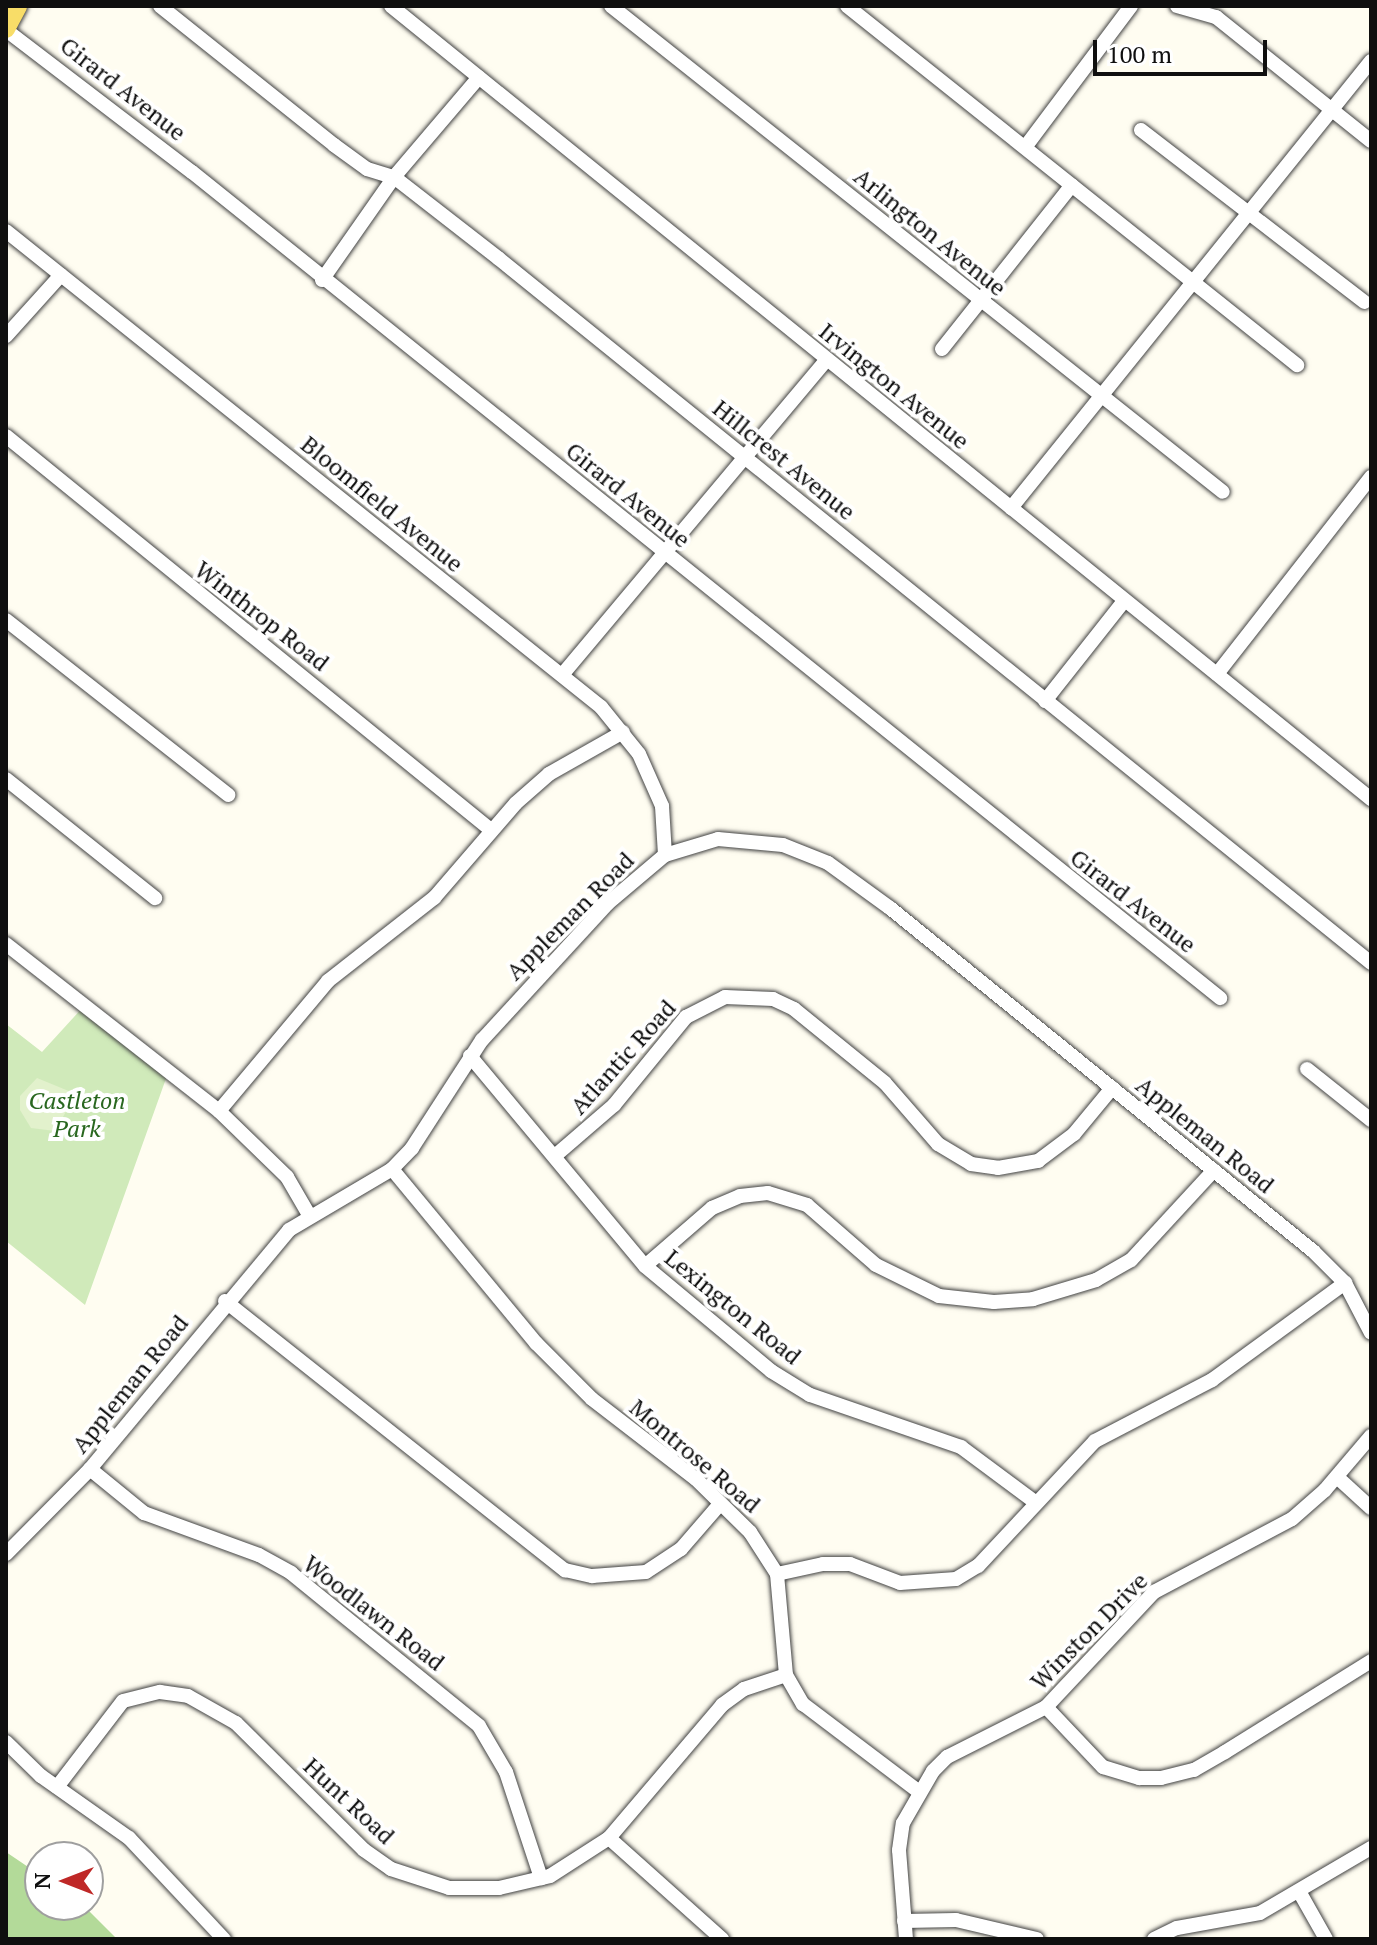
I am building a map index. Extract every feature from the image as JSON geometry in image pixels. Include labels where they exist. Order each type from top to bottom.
[{"type":"main road","points":[[6,30],[18,6]]},
{"type":"street","name":"Hillcrest Avenue","points":[[160,6],[334,145],[367,169],[394,177],[1371,963]]},
{"type":"street","name":"Irvington Avenue","points":[[391,6],[1371,799]]},
{"type":"street","name":"Arlington Avenue","points":[[611,6],[1223,492]]},
{"type":"street","points":[[847,6],[1196,281],[1297,365]]},
{"type":"street","points":[[1026,146],[1131,6]]},
{"type":"street","points":[[1177,6],[1216,17],[1371,141]]},
{"type":"street","name":"Girard Avenue","points":[[6,30],[192,172],[322,280],[1220,998]]},
{"type":"street","points":[[1011,508],[1371,61]]},
{"type":"street","points":[[322,280],[394,177],[479,77]]},
{"type":"street","points":[[1141,130],[1364,302]]},
{"type":"street","points":[[942,349],[1072,185]]},
{"type":"street","name":"Bloomfield Avenue","points":[[6,231],[562,675],[623,732],[662,806],[665,855]]},
{"type":"street","points":[[6,336],[61,275]]},
{"type":"street","points":[[562,675],[743,455],[826,360]]},
{"type":"street","name":"Winthrop Road","points":[[6,436],[491,830]]},
{"type":"street","points":[[1217,674],[1371,477]]},
{"type":"street","points":[[1045,701],[1124,601]]},
{"type":"street","points":[[9,628],[228,795]]},
{"type":"street","points":[[219,1111],[328,981],[434,898],[491,830],[549,774],[623,732]]},
{"type":"street","points":[[6,779],[155,898]]},
{"type":"street","name":"Appleman Road","points":[[6,1554],[90,1469],[268,1251],[309,1215],[392,1169],[412,1148],[470,1056],[607,904],[665,855],[718,839],[752,839],[828,863],[1214,1170],[1345,1283],[1371,1333]]},
{"type":"street","points":[[6,944],[219,1111],[287,1177],[309,1215]]},
{"type":"street","name":"Atlantic Road","points":[[556,1155],[614,1105],[686,1017],[725,997],[773,999],[794,1009],[885,1083],[938,1144],[971,1164],[998,1168],[1038,1161],[1074,1134],[1112,1088]]},
{"type":"street","name":"Lexington Road","points":[[470,1056],[556,1155],[645,1266],[760,1362],[810,1395],[961,1447],[1035,1502]]},
{"type":"street","points":[[1307,1069],[1371,1120]]},
{"type":"street","name":"Montrose Road","points":[[392,1169],[536,1343],[592,1399],[750,1532],[777,1574],[786,1675],[803,1704],[918,1791]]},
{"type":"street","points":[[645,1266],[712,1208],[740,1196],[768,1193],[807,1205],[876,1265],[939,1296],[994,1302],[1043,1297],[1096,1280],[1131,1260],[1214,1170]]},
{"type":"street","points":[[777,1574],[850,1564],[900,1583],[945,1583],[978,1566],[1095,1441],[1212,1380],[1345,1283]]},
{"type":"street","points":[[225,1301],[565,1570],[592,1576],[646,1572],[681,1549],[720,1504]]},
{"type":"street","name":"Winston Drive","points":[[906,1939],[899,1850],[903,1823],[918,1791],[947,1757],[1046,1707],[1154,1592],[1292,1519],[1337,1477],[1371,1436]]},
{"type":"street","name":"Woodlawn Road","points":[[90,1469],[144,1513],[259,1555],[291,1573],[479,1726],[506,1772],[541,1878]]},
{"type":"street","points":[[1337,1477],[1371,1508]]},
{"type":"street","points":[[1046,1707],[1103,1767],[1139,1778],[1161,1778],[1214,1758],[1371,1661]]},
{"type":"street","name":"Hunt Road","points":[[57,1787],[104,1720],[123,1701],[160,1692],[188,1696],[236,1723],[364,1850],[391,1869],[449,1888],[499,1888],[541,1878],[609,1838],[722,1705],[744,1689],[786,1675]]},
{"type":"street","points":[[6,1742],[57,1787],[129,1838],[224,1939]]},
{"type":"street","points":[[609,1838],[722,1939]]},
{"type":"street","points":[[1154,1939],[1177,1928],[1260,1913],[1300,1893],[1371,1848]]},
{"type":"street","points":[[1300,1893],[1326,1939]]},
{"type":"street","points":[[904,1921],[956,1920],[1037,1939]]},
{"type":"green space","name":"Castleton Park","points":[[84,1006],[168,1073],[85,1305],[6,1241],[6,1024],[42,1052]]},
{"type":"green space","points":[[37,1078],[76,1094],[55,1131],[31,1128],[20,1110],[20,1096]]},
{"type":"green space","points":[[6,1852],[24,1864],[24,1921],[99,1921],[117,1939],[6,1939]]}]
